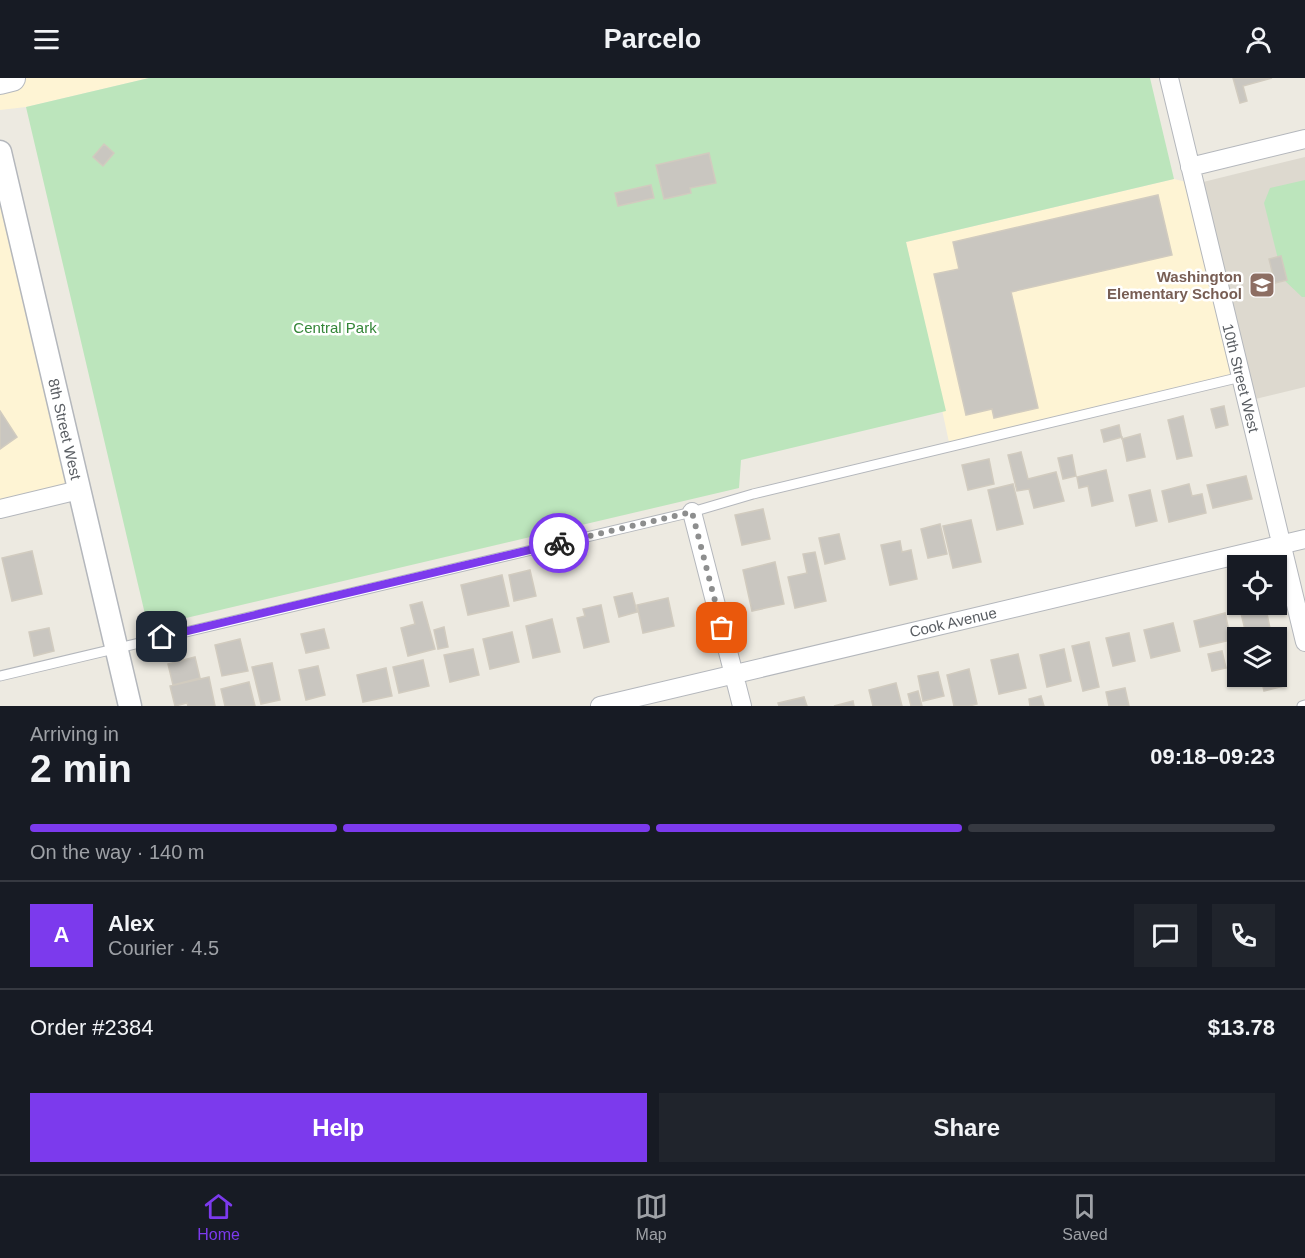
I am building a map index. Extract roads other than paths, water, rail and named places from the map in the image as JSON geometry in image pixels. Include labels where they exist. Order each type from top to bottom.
[{"type":"main road","points":[[0,81],[12,78]]},
{"type":"street","name":"10th Street West","points":[[1169,78],[1305,642]]},
{"type":"street","points":[[1190,167],[1305,139]]},
{"type":"street","name":"8th Street West","points":[[0,152],[130,706]]},
{"type":"street","points":[[0,508],[79,490]]},
{"type":"street","points":[[692,512],[742,706]]},
{"type":"street","name":"Cook Avenue","points":[[600,706],[1305,539]]},
{"type":"lane","points":[[0,676],[692,512],[753,494],[1241,377]]},
{"type":"place","name":"Washington Elementary School","points":[[1262,285]]},
{"type":"park label","name":"Central Park","points":[[335,327]]}]
